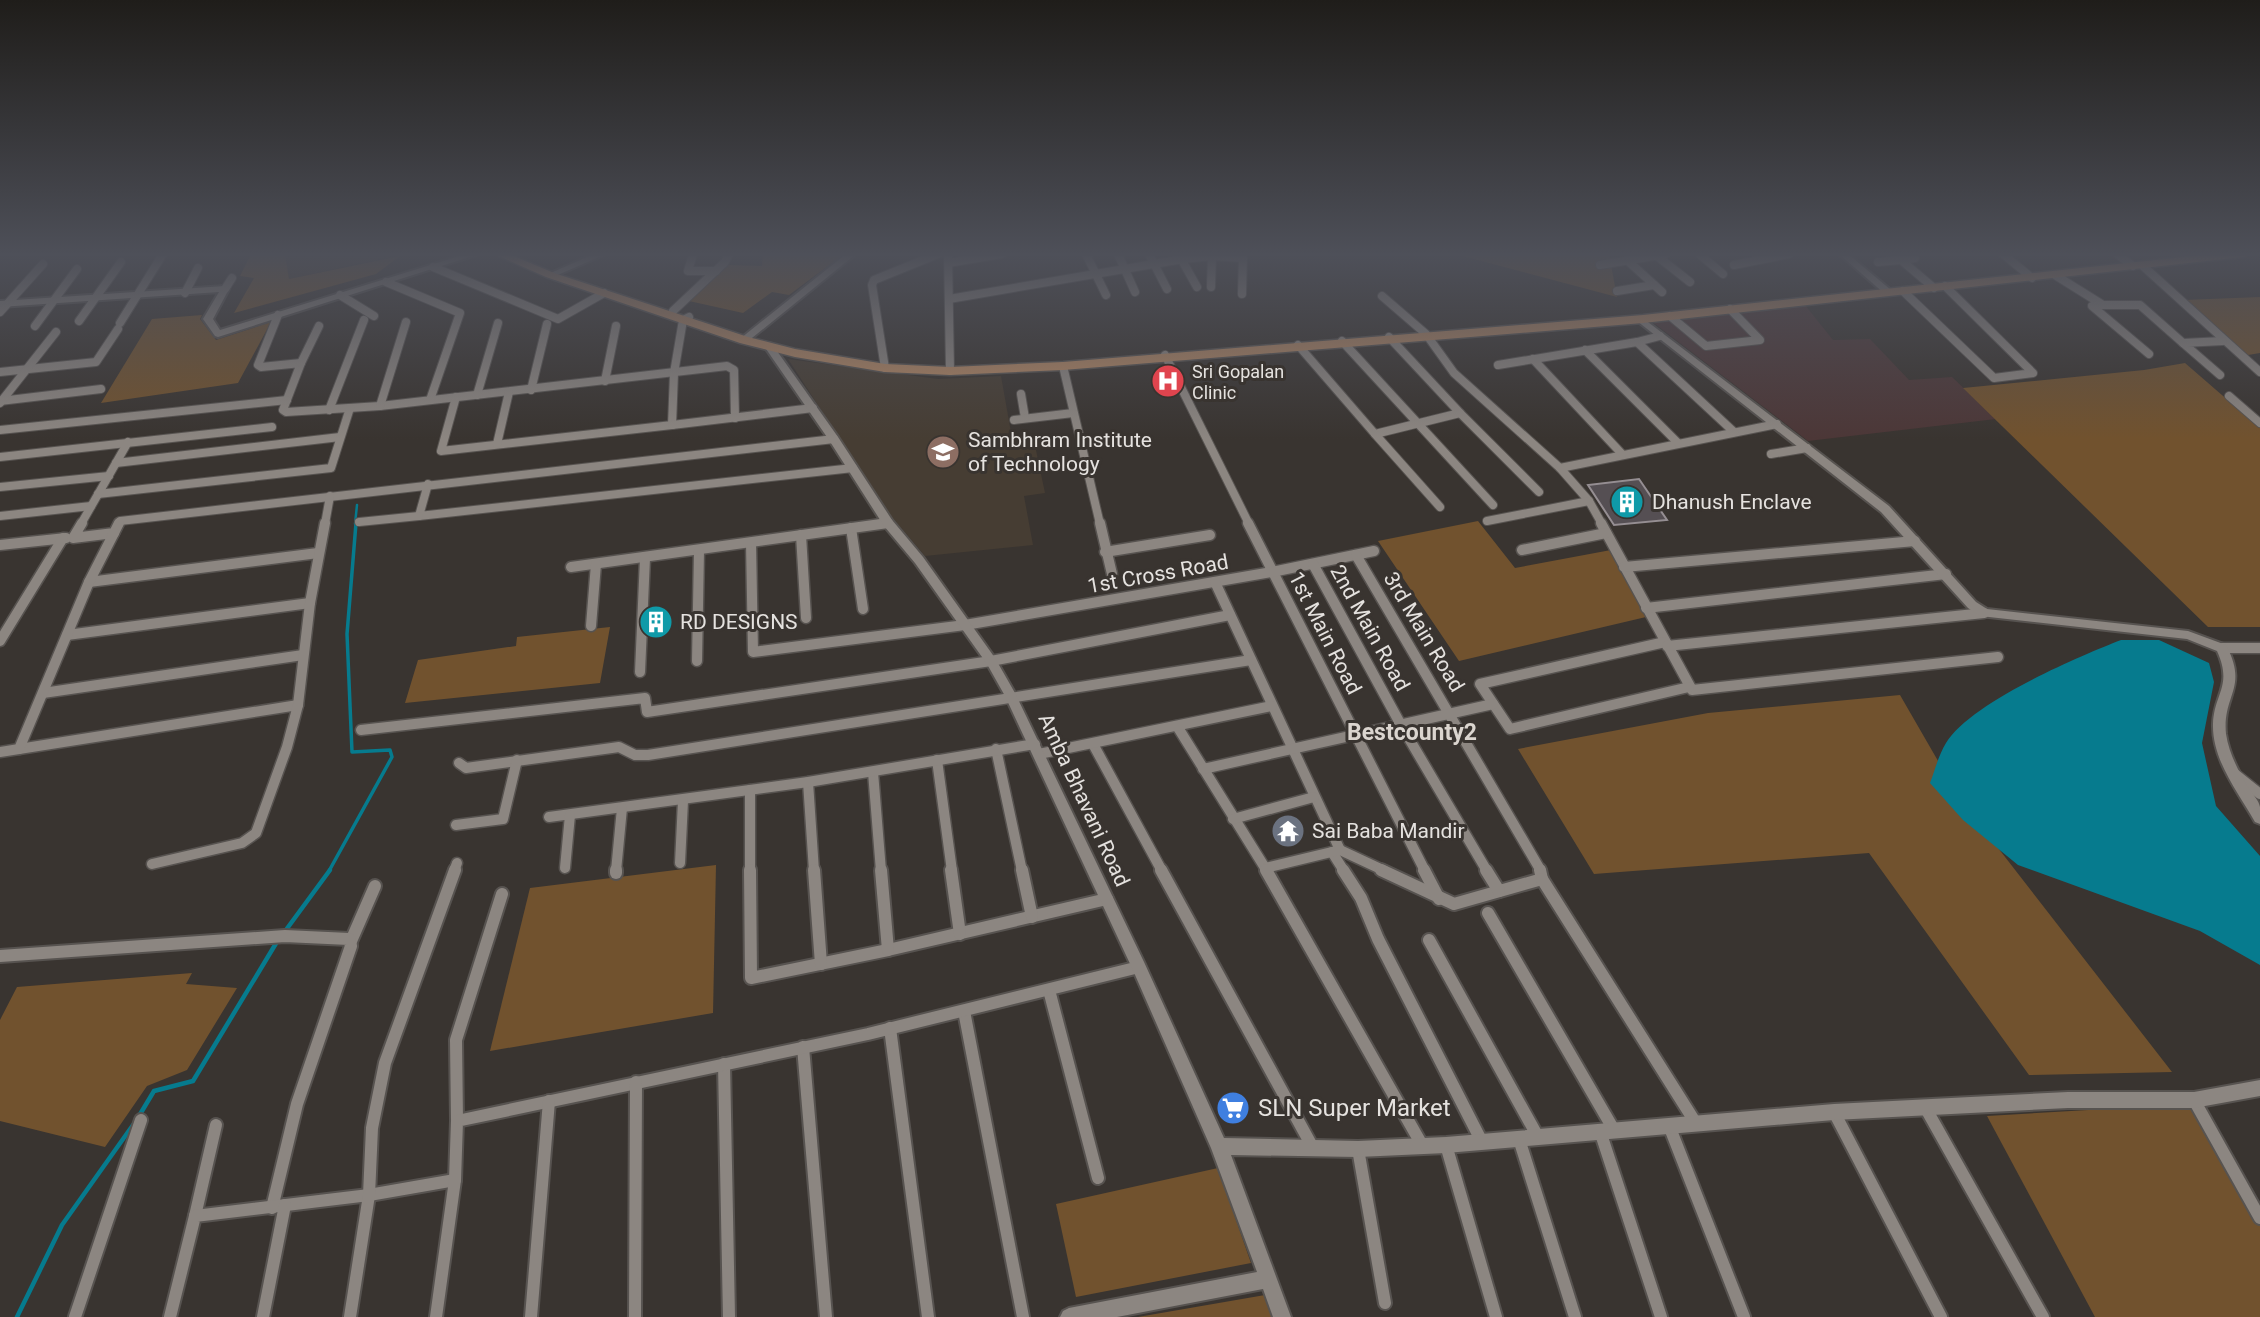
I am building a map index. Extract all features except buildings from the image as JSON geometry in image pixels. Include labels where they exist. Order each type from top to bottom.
[{"type":"main road","points":[[678,315],[754,341],[885,368],[950,371],[1063,366],[1166,355],[1675,315]]},
{"type":"main road","points":[[681,315],[686,318]]},
{"type":"street","points":[[35,326],[43,315]]},
{"type":"street","points":[[79,321],[83,315]]},
{"type":"street","points":[[0,372],[96,362],[126,315]]},
{"type":"street","points":[[210,315],[208,319],[218,334],[277,315]]},
{"type":"street","points":[[278,315],[259,366],[301,363]]},
{"type":"street","points":[[430,400],[459,315]]},
{"type":"street","points":[[754,341],[783,315]]},
{"type":"street","points":[[877,315],[885,368]]},
{"type":"street","points":[[948,315],[950,371]]},
{"type":"street","points":[[1405,315],[1426,334],[1454,373],[1560,468],[1589,501],[1689,687]]},
{"type":"street","points":[[1670,316],[1706,346],[1760,340],[1736,315]]},
{"type":"street","points":[[1929,315],[1994,378],[2033,373],[1971,315]]},
{"type":"street","points":[[2103,315],[2149,354]]},
{"type":"street","points":[[2152,315],[2220,375]]},
{"type":"street","points":[[2192,315],[2259,370]]},
{"type":"street","points":[[672,425],[674,373],[686,318]]},
{"type":"street","points":[[1640,319],[1885,509],[1972,605],[1984,613]]},
{"type":"street","points":[[329,410],[364,320]]},
{"type":"street","points":[[380,406],[406,322]]},
{"type":"street","points":[[477,395],[498,323]]},
{"type":"street","points":[[531,390],[547,324]]},
{"type":"street","points":[[319,326],[301,363],[283,410],[286,412],[380,406],[732,367],[735,418]]},
{"type":"street","points":[[605,381],[616,326]]},
{"type":"street","points":[[0,401],[56,332]]},
{"type":"street","points":[[1498,365],[1660,336]]},
{"type":"street","points":[[1389,337],[1538,492]]},
{"type":"street","name":"Amba Bhavani Road","points":[[754,341],[813,408],[888,523],[919,560],[991,661],[1011,696],[1139,967],[1219,1146],[1282,1317]]},
{"type":"street","points":[[1342,341],[1493,505]]},
{"type":"street","points":[[2183,344],[2220,341]]},
{"type":"street","points":[[1637,342],[1734,432]]},
{"type":"street","points":[[1298,345],[1440,507]]},
{"type":"street","points":[[1585,350],[1678,443]]},
{"type":"street","name":"1st Main Road","points":[[1166,355],[1272,572],[1439,899]]},
{"type":"street","points":[[1533,359],[1622,454]]},
{"type":"street","points":[[1063,366],[1112,574]]},
{"type":"street","points":[[0,401],[101,389]]},
{"type":"street","points":[[496,444],[509,392]]},
{"type":"street","points":[[1021,394],[1025,418]]},
{"type":"street","points":[[2229,396],[2260,423]]},
{"type":"street","points":[[456,397],[441,451],[813,408]]},
{"type":"street","points":[[0,430],[287,400]]},
{"type":"street","points":[[98,494],[331,468],[350,408]]},
{"type":"street","points":[[1014,420],[1073,413]]},
{"type":"street","points":[[1375,434],[1461,413]]},
{"type":"street","points":[[1560,468],[1777,424]]},
{"type":"street","points":[[0,457],[272,427]]},
{"type":"street","points":[[116,463],[340,437]]},
{"type":"street","points":[[19,749],[89,582],[120,521],[834,439]]},
{"type":"street","points":[[0,641],[91,506],[128,442]]},
{"type":"street","points":[[1771,454],[1807,448]]},
{"type":"street","points":[[359,522],[853,468]]},
{"type":"street","points":[[0,487],[109,475]]},
{"type":"street","points":[[419,516],[428,484]]},
{"type":"street","points":[[152,863],[250,839],[256,833],[287,747],[298,705],[310,603],[330,496]]},
{"type":"street","points":[[1487,522],[1589,501]]},
{"type":"street","points":[[0,516],[91,506]]},
{"type":"street","points":[[571,567],[888,523]]},
{"type":"street","points":[[851,528],[863,608]]},
{"type":"street","points":[[1,546],[114,533]]},
{"type":"street","points":[[1522,550],[1606,533]]},
{"type":"street","points":[[801,535],[806,618]]},
{"type":"street","points":[[1105,552],[1210,535]]},
{"type":"street","points":[[1624,567],[1915,541]]},
{"type":"street","name":"1st Cross Road","points":[[751,543],[753,652],[965,625],[1272,572],[1374,551]]},
{"type":"street","points":[[697,661],[699,551]]},
{"type":"street","points":[[89,582],[318,553]]},
{"type":"street","name":"3rd Main Road","points":[[1356,555],[1451,714],[1543,877],[1697,1125]]},
{"type":"street","points":[[640,672],[645,558]]},
{"type":"street","points":[[591,626],[596,564]]},
{"type":"street","name":"2nd Main Road","points":[[1312,564],[1401,725],[1499,891]]},
{"type":"street","points":[[1646,608],[1946,575]]},
{"type":"street","points":[[1216,582],[1336,851],[1362,898],[1378,939],[1482,1142]]},
{"type":"street","points":[[67,635],[310,603]]},
{"type":"street","points":[[1998,657],[1698,691],[1689,687],[1510,729],[1480,684],[1666,644],[1984,613],[2188,635],[2222,648],[2260,648]]},
{"type":"street","points":[[361,730],[645,698],[647,712],[991,661],[1230,615]]},
{"type":"street","points":[[2222,648],[2232,674],[2219,722],[2220,737],[2235,774],[2260,818]]},
{"type":"street","points":[[43,693],[303,655]]},
{"type":"street","points":[[459,764],[466,768],[619,747],[635,755],[648,755],[1251,660]]},
{"type":"street","points":[[1203,769],[1493,704]]},
{"type":"street","points":[[0,752],[298,705]]},
{"type":"street","points":[[549,817],[808,782],[996,749],[1037,749],[1093,744],[1272,706]]},
{"type":"street","points":[[1177,726],[1265,868],[1422,1145]]},
{"type":"street","points":[[1093,744],[1313,1148]]},
{"type":"street","points":[[996,749],[1032,917]]},
{"type":"street","points":[[456,825],[503,819],[517,760]]},
{"type":"street","points":[[937,760],[960,934]]},
{"type":"street","points":[[873,772],[888,950]]},
{"type":"street","points":[[2235,774],[2260,794]]},
{"type":"street","points":[[808,782],[821,964]]},
{"type":"street","points":[[750,790],[749,976],[888,950],[1107,900]]},
{"type":"street","points":[[1233,819],[1314,797]]},
{"type":"street","points":[[680,863],[682,801]]},
{"type":"street","points":[[616,873],[621,808]]},
{"type":"street","points":[[565,868],[570,815]]},
{"type":"street","points":[[1265,868],[1336,851],[1439,899],[1460,904],[1543,877]]},
{"type":"street","points":[[350,1317],[369,1195],[372,1129],[385,1062],[457,863]]},
{"type":"street","points":[[263,1317],[297,1104],[351,942],[374,886]]},
{"type":"street","points":[[436,1317],[455,1180],[456,1040],[502,894]]},
{"type":"street","points":[[1488,913],[1607,1130],[1661,1317]]},
{"type":"street","points":[[0,956],[280,936],[344,938],[351,942]]},
{"type":"street","points":[[1429,940],[1538,1137]]},
{"type":"street","points":[[457,1121],[890,1028],[1139,967]]},
{"type":"street","points":[[1049,990],[1098,1178]]},
{"type":"street","points":[[964,1010],[1023,1317]]},
{"type":"street","points":[[890,1028],[928,1317]]},
{"type":"street","points":[[803,1047],[826,1317]]},
{"type":"street","points":[[724,1064],[729,1317]]},
{"type":"street","points":[[635,1317],[636,1082]]},
{"type":"street","points":[[1219,1146],[1358,1149],[1446,1145],[1834,1112],[2068,1100],[2193,1100],[2260,1088]]},
{"type":"street","points":[[2193,1100],[2260,1218]]},
{"type":"street","points":[[531,1317],[549,1101]]},
{"type":"street","points":[[1925,1107],[2043,1317]]},
{"type":"street","points":[[1834,1112],[1941,1317]]},
{"type":"street","points":[[75,1317],[141,1121]]},
{"type":"street","points":[[170,1317],[216,1125]]},
{"type":"street","points":[[1670,1128],[1744,1317]]},
{"type":"street","points":[[1519,1139],[1575,1317]]},
{"type":"street","points":[[1446,1145],[1496,1317]]},
{"type":"street","points":[[1358,1149],[1385,1303]]},
{"type":"street","points":[[195,1216],[369,1195],[455,1180]]},
{"type":"street","points":[[1069,1317],[1269,1279]]},
{"type":"shaded area","points":[[202,315],[200,319],[216,340],[271,322],[238,383],[101,403],[152,319]]},
{"type":"shaded area","points":[[1704,315],[1813,315],[1833,340],[1870,339],[1909,380],[1952,377],[1996,419],[1808,441],[1651,321]]},
{"type":"shaded area","points":[[2202,315],[2260,315],[2260,353],[2248,355]]},
{"type":"shaded area","name":"Sambhram Institute of Technology","points":[[788,359],[938,379],[1001,376],[1012,438],[1033,436],[1045,493],[1024,496],[1033,545],[925,556],[886,510]]},
{"type":"shaded area","points":[[2185,363],[2260,428],[2260,627],[2208,627],[1963,388],[2144,370]]},
{"type":"shaded area","points":[[1478,521],[1515,568],[1611,550],[1646,617],[1459,661],[1378,541]]},
{"type":"shaded area","points":[[610,627],[600,683],[405,703],[418,660],[516,646],[517,637]]},
{"type":"shaded area","points":[[1900,695],[1960,799],[2172,1072],[2029,1075],[1869,853],[1594,874],[1518,749],[1708,713]]},
{"type":"shaded area","points":[[716,865],[713,1013],[490,1051],[530,888]]},
{"type":"shaded area","points":[[192,973],[186,984],[237,988],[187,1070],[147,1086],[105,1147],[0,1121],[0,1020],[17,987]]},
{"type":"shaded area","points":[[2192,1104],[2260,1226],[2260,1317],[2095,1317],[1987,1116]]},
{"type":"shaded area","points":[[1218,1168],[1251,1263],[1076,1297],[1056,1204]]},
{"type":"shaded area","points":[[1265,1295],[1272,1317],[1138,1317]]},
{"type":"water","points":[[2121,640],[2159,640],[2209,663],[2214,682],[2202,743],[2216,806],[2260,856],[2260,965],[2200,931],[2018,865],[1963,820],[1930,783],[1946,743],[1977,712],[2026,683]]},
{"type":"waterway","points":[[355,524],[357,505]]},
{"type":"waterway","points":[[329,871],[392,757],[390,750],[352,752],[347,634],[356,523]]},
{"type":"waterway","points":[[283,934],[330,870]]},
{"type":"waterway","points":[[139,1116],[154,1091],[193,1081],[278,940]]},
{"type":"waterway","points":[[17,1317],[62,1225],[133,1125]]},
{"type":"place","name":"Sri Gopalan Clinic","points":[[1168,381]]},
{"type":"place","name":"Sambhram Institute of Technology","points":[[943,452]]},
{"type":"place","name":"Dhanush Enclave","points":[[1627,502]]},
{"type":"place","name":"RD DESIGNS","points":[[656,622]]},
{"type":"place","name":"Sai Baba Mandir","points":[[1288,831]]},
{"type":"place","name":"SLN Super Market","points":[[1233,1108]]},
{"type":"district","name":"Bestcounty2","points":[[1412,732]]}]
